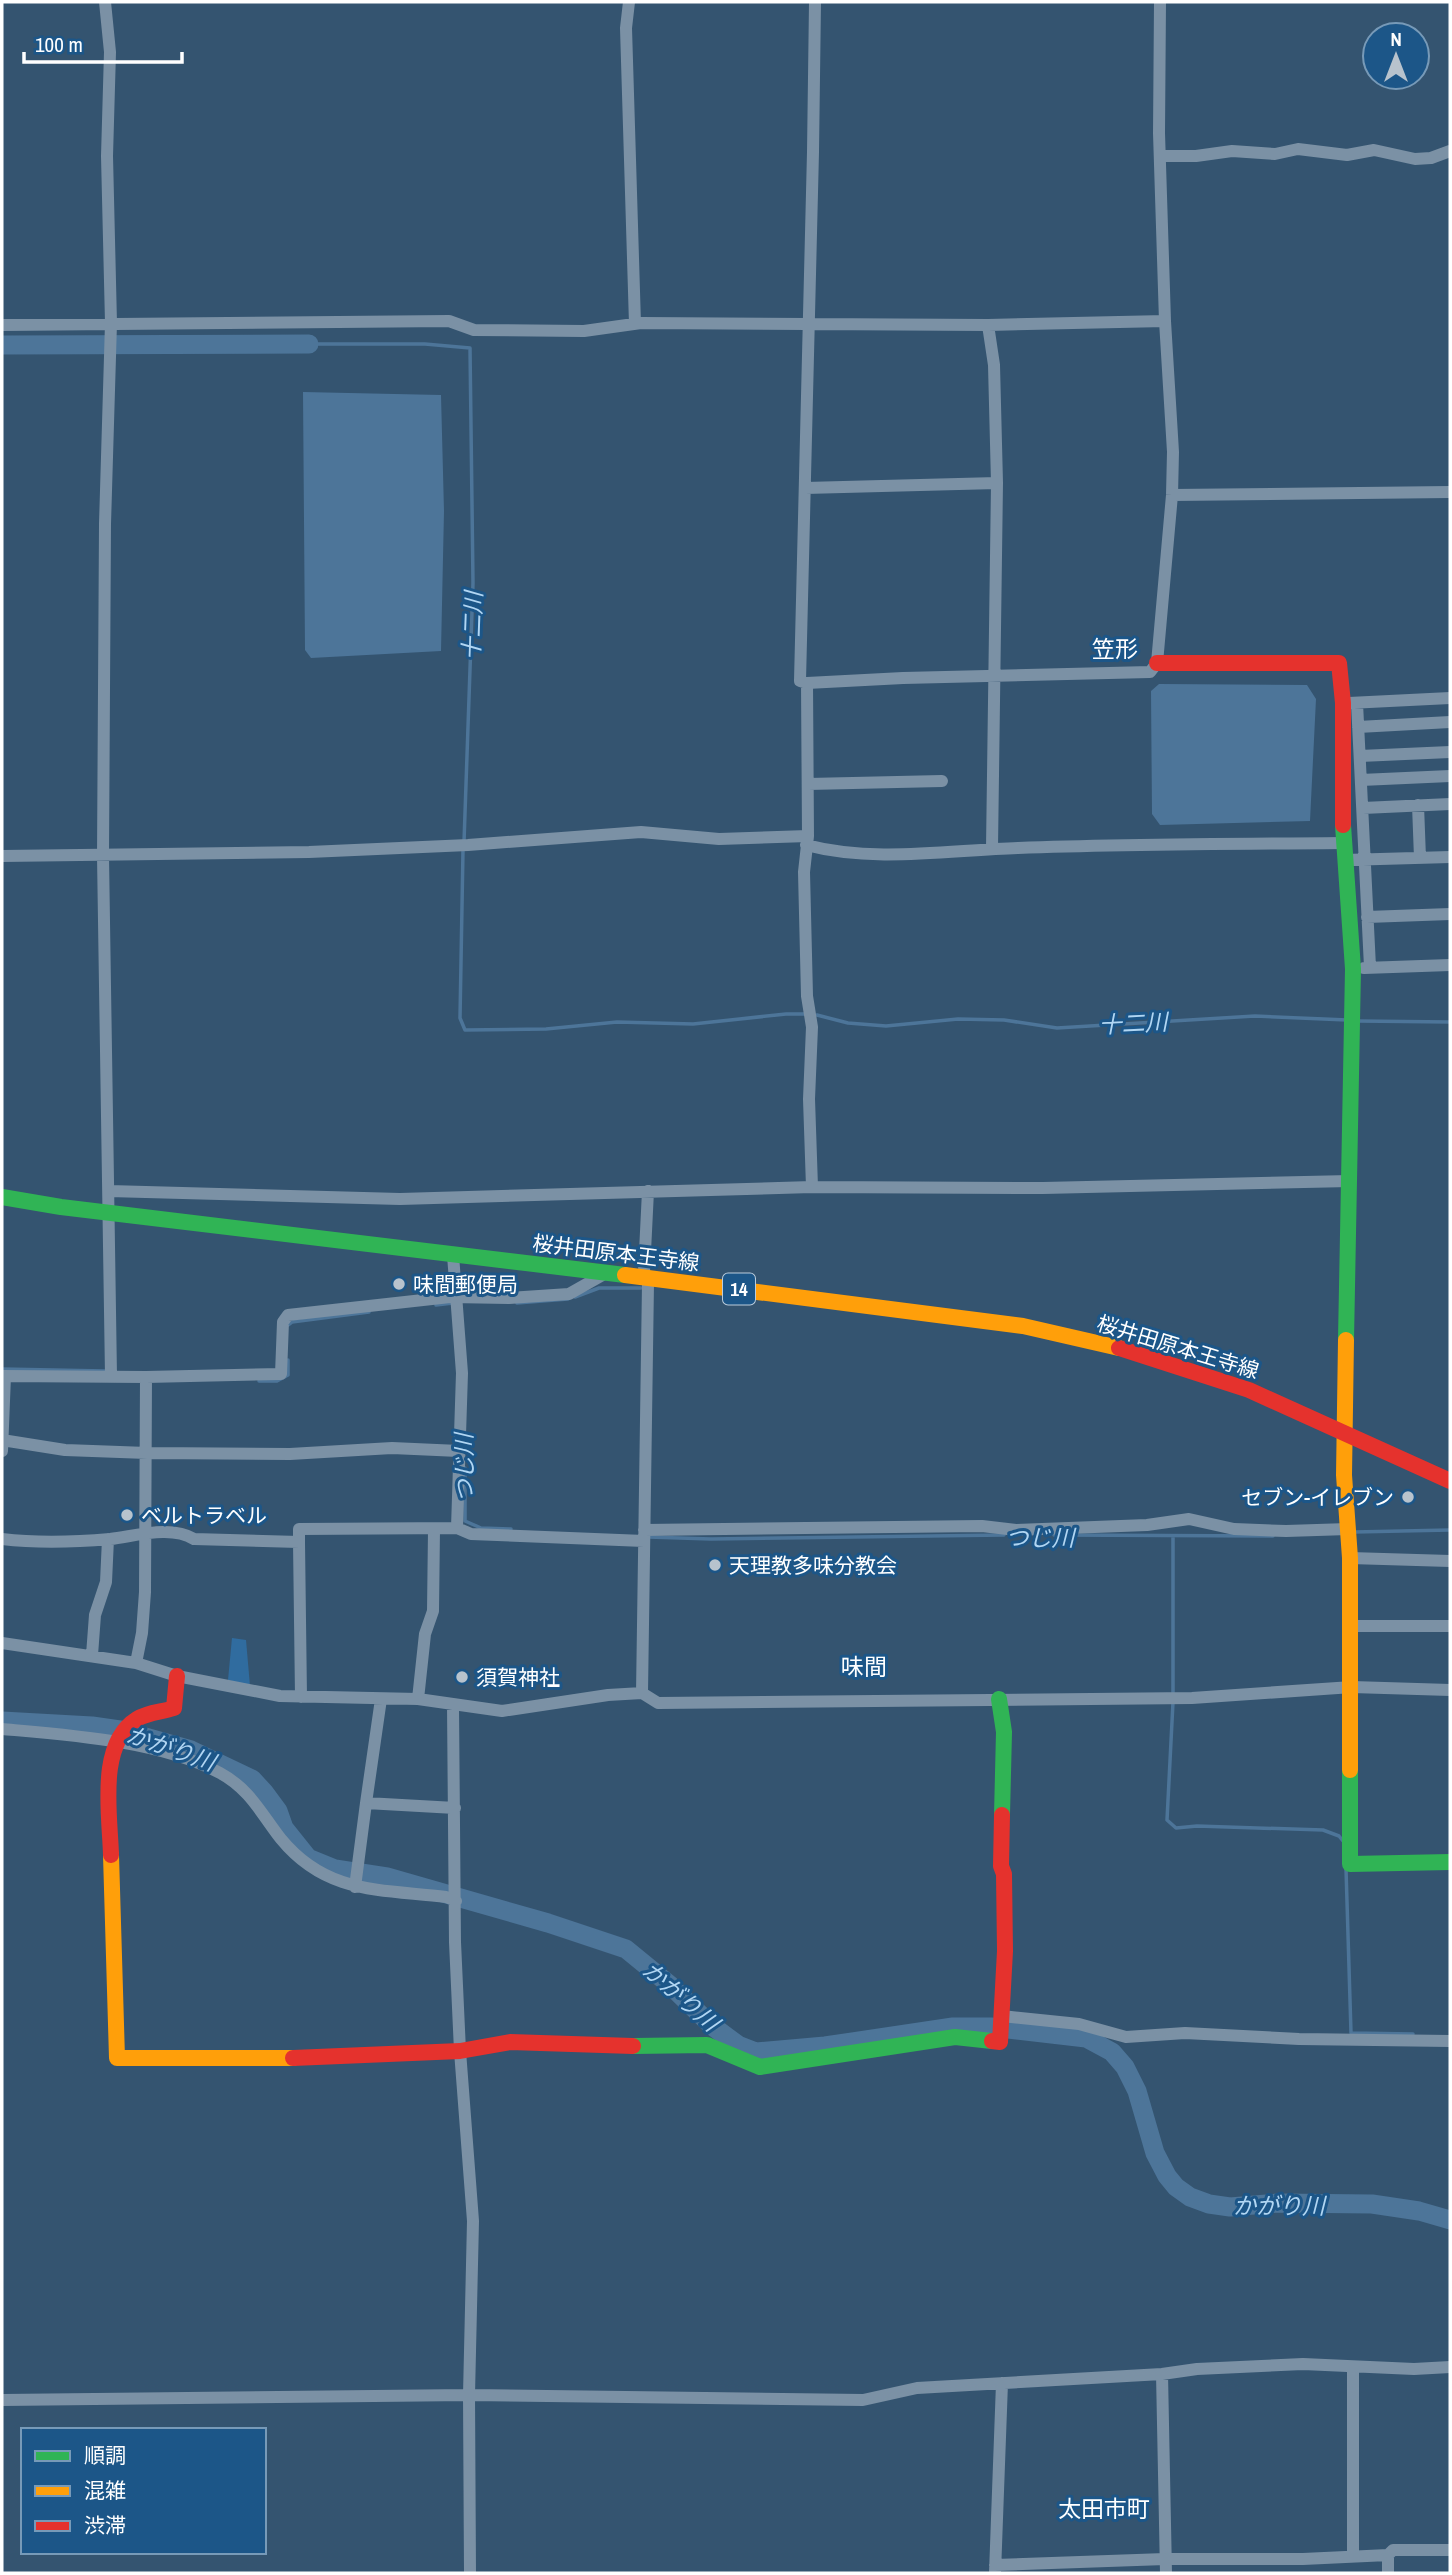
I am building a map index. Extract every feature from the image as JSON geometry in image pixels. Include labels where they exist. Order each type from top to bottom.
[{"type":"street","points":[[105,2],[110,52],[107,156],[111,323],[103,856],[111,1376]]},
{"type":"street","points":[[629,2],[626,28],[635,324]]},
{"type":"street","points":[[815,2],[814,152],[800,681],[807,684],[1150,672],[1157,663],[1172,495],[1173,452],[1165,321],[1159,134],[1160,2]]},
{"type":"street","points":[[1161,156],[1196,156],[1232,151],[1275,153],[1298,149],[1347,155],[1374,149],[1415,159],[1431,158],[1450,151]]},
{"type":"street","points":[[2,325],[449,321],[474,330],[584,331],[635,324],[988,325],[1165,321]]},
{"type":"street","points":[[988,325],[994,365],[997,483],[992,848]]},
{"type":"street","points":[[804,488],[997,483]]},
{"type":"street","points":[[1172,495],[1450,492]]},
{"type":"street","points":[[1157,663],[1339,663],[1358,727],[1370,967]]},
{"type":"street","points":[[807,684],[808,784],[804,872],[807,996],[812,1027],[809,1099],[812,1187]]},
{"type":"street","points":[[1350,703],[1450,698]]},
{"type":"street","points":[[1350,703],[1344,852],[1353,969],[1344,1475],[1350,1558],[1352,1687],[1350,1864],[1450,1862]]},
{"type":"street","points":[[1358,727],[1450,722]]},
{"type":"street","points":[[1360,756],[1450,752]]},
{"type":"street","points":[[1361,780],[1450,776]]},
{"type":"street","points":[[808,784],[942,781]]},
{"type":"street","points":[[1363,808],[1450,804]]},
{"type":"street","points":[[1418,805],[1420,858]]},
{"type":"street","points":[[2,856],[322,852],[468,845],[641,832],[719,839],[807,841],[822,850],[904,854],[1122,844],[1344,852],[1365,860],[1450,857]]},
{"type":"street","points":[[1367,917],[1450,914]]},
{"type":"street","points":[[1353,969],[1450,965]]},
{"type":"street","points":[[109,1191],[400,1199],[812,1187],[1082,1187],[1350,1181]]},
{"type":"street","points":[[642,1693],[647,1278],[644,1272],[648,1191]]},
{"type":"street","name":"桜井田原本王寺線","points":[[2,1197],[61,1207],[952,1315],[1023,1326],[1071,1336],[1195,1370],[1346,1432],[1450,1481]]},
{"type":"street","points":[[453,1255],[462,1373],[457,1528]]},
{"type":"street","points":[[459,1451],[392,1448],[290,1454],[147,1453],[2,1444],[3,1376],[281,1374],[282,1322],[288,1315],[456,1297],[509,1298],[569,1294],[606,1273]]},
{"type":"street","points":[[136,1663],[142,1633],[145,1592],[146,1377]]},
{"type":"street","points":[[301,1698],[299,1529],[457,1528],[471,1534],[644,1536],[982,1526],[1016,1530],[1147,1525],[1189,1519],[1234,1529],[1348,1529]]},
{"type":"street","points":[[418,1699],[425,1634],[433,1611],[434,1530]]},
{"type":"street","points":[[2,1539],[108,1539],[144,1534],[184,1533],[194,1539],[299,1542]]},
{"type":"street","points":[[92,1655],[95,1615],[106,1582],[108,1539]]},
{"type":"street","points":[[1350,1558],[1450,1561]]},
{"type":"street","points":[[1351,1626],[1450,1626]]},
{"type":"street","points":[[2,1643],[136,1663],[177,1676],[280,1696],[418,1699],[502,1711],[642,1693],[658,1703],[1192,1698],[1352,1687],[1450,1690]]},
{"type":"street","points":[[177,1676],[174,1708],[146,1715],[133,1722],[111,1752],[109,1770],[117,2058],[254,2060],[460,2051],[510,2042],[657,2047],[707,2045],[760,2067],[955,2037],[1000,2042],[1005,1951],[1004,1874],[1001,1866],[1004,1732],[999,1699]]},
{"type":"street","points":[[355,1887],[381,1699]]},
{"type":"street","points":[[453,1705],[455,1942],[473,2221],[469,2395],[470,2573]]},
{"type":"street","points":[[2,1729],[79,1736],[171,1753],[222,1774],[254,1798],[280,1838],[300,1860],[336,1882],[355,1887],[446,1897],[456,1902]]},
{"type":"street","points":[[366,1803],[455,1808]]},
{"type":"street","points":[[1002,2016],[1079,2024],[1126,2037],[1185,2033],[1298,2039],[1450,2040]]},
{"type":"street","points":[[2,2400],[469,2395],[863,2400],[917,2388],[1162,2374],[1196,2369],[1303,2364],[1414,2369],[1450,2367]]},
{"type":"street","points":[[1353,2367],[1353,2556]]},
{"type":"street","points":[[1162,2374],[1166,2573]]},
{"type":"street","points":[[1002,2383],[995,2569],[1165,2559],[1303,2559],[1388,2555],[1393,2550],[1450,2550]]},
{"type":"street","points":[[1388,2555],[1388,2573]]},
{"type":"shaded area","points":[[303,392],[441,395],[444,511],[441,651],[311,658],[305,650]]},
{"type":"shaded area","points":[[1159,684],[1307,685],[1316,699],[1310,821],[1160,825],[1152,814],[1151,691]]},
{"type":"shaded area","points":[[232,1638],[246,1640],[250,1686],[228,1680]]},
{"type":"waterway","name":"十二川","points":[[309,344],[425,344],[470,348],[473,583],[464,842]]},
{"type":"waterway","name":"十二川","points":[[2,345],[309,344]]},
{"type":"waterway","name":"十二川","points":[[463,850],[460,1018],[465,1030],[546,1029],[617,1022],[693,1024],[806,1014]]},
{"type":"waterway","name":"十二川","points":[[817,1015],[848,1023],[886,1026],[958,1019],[1004,1020],[1057,1028],[1255,1016],[1347,1020]]},
{"type":"waterway","name":"十二川","points":[[1358,1021],[1450,1022]]},
{"type":"waterway","points":[[575,1297],[599,1288],[641,1288]]},
{"type":"waterway","points":[[517,1303],[568,1299]]},
{"type":"waterway","name":"つじ川","points":[[436,1305],[453,1303]]},
{"type":"waterway","name":"つじ川","points":[[288,1325],[292,1322],[369,1312]]},
{"type":"waterway","name":"つじ川","points":[[259,1381],[277,1381],[288,1375],[288,1360]]},
{"type":"waterway","name":"つじ川","points":[[2,1369],[105,1371]]},
{"type":"waterway","name":"つじ川","points":[[465,1468],[465,1521],[481,1528],[511,1529]]},
{"type":"waterway","points":[[1354,1532],[1450,1530]]},
{"type":"waterway","name":"つじ川","points":[[648,1537],[711,1539],[1004,1535]]},
{"type":"waterway","name":"つじ川","points":[[1054,1535],[1273,1536]]},
{"type":"waterway","points":[[1173,1537],[1173,1694]]},
{"type":"waterway","points":[[1173,1702],[1167,1820],[1176,1828],[1197,1826],[1323,1830],[1339,1836],[1343,1841]]},
{"type":"waterway","name":"かがり川","points":[[2,1721],[120,1730],[191,1750],[252,1779],[278,1811],[284,1828],[308,1858],[335,1869],[387,1877],[548,1923],[626,1949],[670,1985],[711,2025],[738,2045],[756,2052],[825,2046],[953,2027],[991,2027],[1086,2038],[1112,2052],[1125,2067],[1137,2091],[1155,2153],[1167,2176],[1190,2197],[1209,2204],[1230,2207],[1278,2203],[1372,2204],[1419,2211],[1450,2220]]},
{"type":"waterway","points":[[1346,1869],[1351,2033],[1413,2034]]},
{"type":"traffic: fast","points":[[1343,825],[1353,969],[1346,1340]]},
{"type":"traffic: fast","points":[[2,1197],[61,1207],[625,1275]]},
{"type":"traffic: fast","points":[[999,1699],[1004,1732],[1002,1815]]},
{"type":"traffic: fast","points":[[1350,1770],[1350,1864],[1450,1862]]},
{"type":"traffic: fast","points":[[633,2046],[707,2045],[760,2067],[955,2037],[992,2041]]},
{"type":"traffic: slow","points":[[625,1275],[1023,1326],[1119,1348]]},
{"type":"traffic: slow","points":[[1346,1340],[1344,1475],[1350,1558],[1350,1770]]},
{"type":"traffic: slow","points":[[111,1855],[117,2058],[293,2058]]},
{"type":"traffic: jam","points":[[1157,663],[1339,663],[1343,703],[1343,825]]},
{"type":"traffic: jam","points":[[1119,1348],[1249,1390],[1450,1481]]},
{"type":"traffic: jam","points":[[111,1855],[108,1801],[111,1762],[116,1745],[124,1730],[137,1719],[174,1708],[177,1676]]},
{"type":"traffic: jam","points":[[992,2041],[1000,2042],[1005,1951],[1004,1874],[1001,1866],[1002,1815]]},
{"type":"traffic: jam","points":[[293,2058],[460,2051],[510,2042],[633,2046]]},
{"type":"place","name":"味間郵便局","points":[[399,1284]]},
{"type":"place","name":"セブン-イレブン","points":[[1408,1497]]},
{"type":"place","name":"ベルトラベル","points":[[127,1515]]},
{"type":"place","name":"天理教多味分教会","points":[[715,1565]]},
{"type":"place","name":"須賀神社","points":[[462,1677]]},
{"type":"district","name":"笠形","points":[[1115,648]]},
{"type":"district","name":"味間","points":[[864,1666]]},
{"type":"district","name":"太田市町","points":[[1104,2508]]}]
